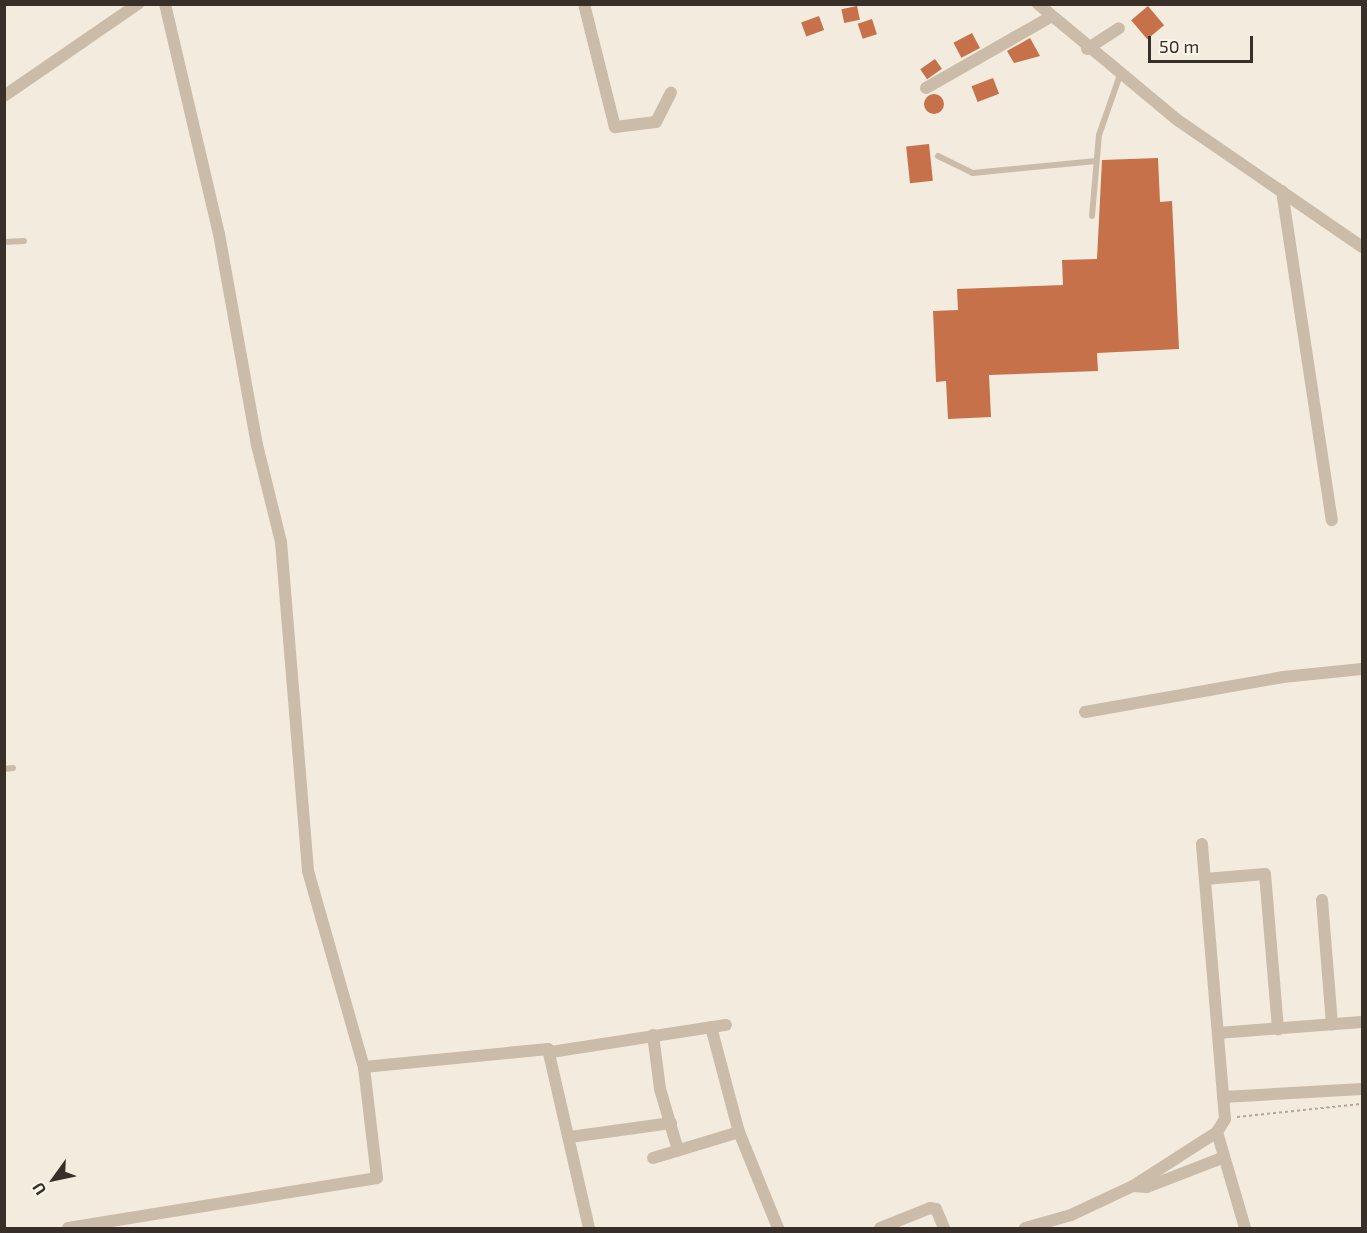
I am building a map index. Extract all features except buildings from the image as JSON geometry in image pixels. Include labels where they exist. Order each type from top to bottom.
[{"type":"street","points":[[4,96],[138,4]]},
{"type":"street","points":[[68,1228],[377,1178],[364,1067],[308,871],[281,542],[257,445],[219,234],[165,4]]},
{"type":"street","points":[[584,4],[615,127],[656,122],[671,93]]},
{"type":"street","points":[[1038,4],[1087,49],[1120,75],[1362,247]]},
{"type":"street","points":[[926,88],[1052,16]]},
{"type":"street","points":[[1087,49],[1119,28]]},
{"type":"street","points":[[1282,191],[1332,520]]},
{"type":"street","points":[[1085,712],[1283,677],[1362,669]]},
{"type":"street","points":[[1025,1228],[1071,1215],[1133,1186],[1217,1131],[1225,1119],[1202,844]]},
{"type":"street","points":[[1205,879],[1265,874],[1278,1029]]},
{"type":"street","points":[[1322,900],[1332,1025]]},
{"type":"street","points":[[1218,1033],[1362,1022]]},
{"type":"street","points":[[551,1052],[726,1025]]},
{"type":"street","points":[[711,1027],[738,1132],[778,1228]]},
{"type":"street","points":[[653,1035],[678,1150]]},
{"type":"street","points":[[364,1067],[545,1047],[551,1052],[589,1228]]},
{"type":"street","points":[[1223,1097],[1362,1089]]},
{"type":"street","points":[[570,1137],[671,1123]]},
{"type":"street","points":[[1217,1131],[1222,1158],[1244,1228]]},
{"type":"street","points":[[653,1158],[738,1132]]},
{"type":"street","points":[[1133,1186],[1147,1186],[1222,1158]]},
{"type":"street","points":[[880,1228],[930,1208],[936,1209],[944,1228]]},
{"type":"lane","points":[[1092,216],[1096,161],[1120,75]]},
{"type":"lane","points":[[938,156],[973,172],[1096,161]]},
{"type":"lane","points":[[4,242],[24,241]]},
{"type":"lane","points":[[4,769],[13,768]]},
{"type":"path","points":[[1225,1119],[1362,1103]]}]
